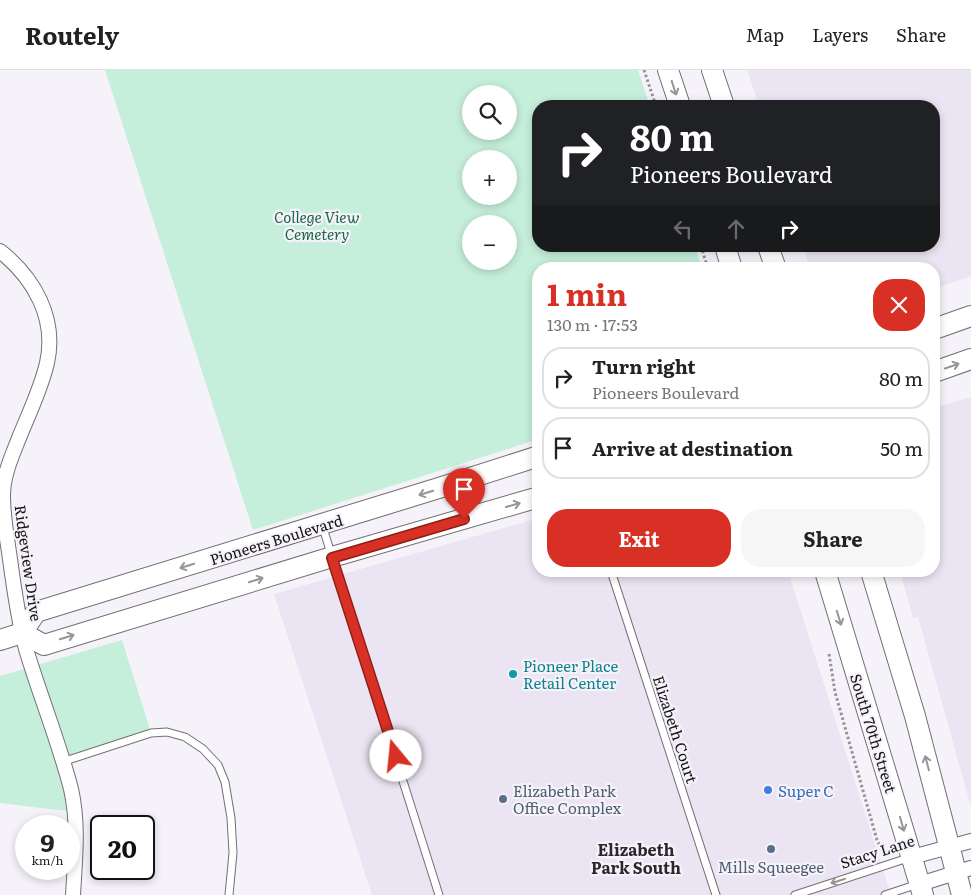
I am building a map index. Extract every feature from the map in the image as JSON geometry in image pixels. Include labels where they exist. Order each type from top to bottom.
[{"type":"main road","points":[[668,70],[678,100]]},
{"type":"main road","points":[[712,70],[722,100]]},
{"type":"main road","points":[[940,327],[971,316]]},
{"type":"main road","points":[[940,370],[971,359]]},
{"type":"main road","name":"Pioneers Boulevard","points":[[22,633],[36,612],[322,525],[532,458]]},
{"type":"main road","points":[[0,640],[22,633],[44,644],[532,499]]},
{"type":"main road","name":"South 70th Street","points":[[827,577],[921,889]]},
{"type":"main road","points":[[872,577],[902,670],[949,846],[963,870],[962,895]]},
{"type":"street","name":"Ridgeview Drive","points":[[0,251],[16,264],[39,296],[46,316],[49,339],[47,362],[41,383],[8,466],[3,493],[3,514],[22,633],[71,790],[75,818],[76,847],[73,895]]},
{"type":"street","name":"Stacy Lane","points":[[912,856],[971,841]]},
{"type":"street","points":[[921,889],[963,870]]},
{"type":"lane","points":[[322,525],[440,895]]},
{"type":"lane","name":"Elizabeth Court","points":[[612,577],[716,895]]},
{"type":"lane","points":[[62,762],[151,733],[167,732],[185,737],[203,749],[218,765],[225,782],[231,818],[233,853],[229,895]]},
{"type":"lane","name":"Stacy Lane","points":[[794,895],[912,856]]},
{"type":"lane","points":[[886,895],[921,889]]},
{"type":"path","points":[[644,70],[654,100]]},
{"type":"path","points":[[828,647],[835,692],[877,840],[887,864]]},
{"type":"shaded area","points":[[747,70],[971,70],[971,276],[940,287],[940,262],[808,262],[805,252],[940,252],[940,100],[757,100]]},
{"type":"shaded area","points":[[971,397],[971,807],[918,617],[913,618],[902,577],[940,577],[940,406]]},
{"type":"shaded area","points":[[532,520],[532,577],[790,577],[891,895],[372,895],[274,594]]},
{"type":"green space","name":"College View Cemetery","points":[[105,70],[638,70],[648,100],[532,100],[532,252],[697,252],[700,262],[532,262],[532,441],[253,530]]},
{"type":"green space","points":[[122,640],[151,733],[62,762],[74,812],[0,803],[0,676]]},
{"type":"place","name":"Pioneer Place Retail Center","points":[[513,674]]},
{"type":"place","name":"Super C","points":[[768,790]]},
{"type":"place","name":"Elizabeth Park Office Complex","points":[[503,799]]},
{"type":"place","name":"Mills Squeegee","points":[[771,849]]},
{"type":"district","name":"Elizabeth Park South","points":[[636,858]]},
{"type":"route","points":[[396,756],[332,558],[464,519]]}]
